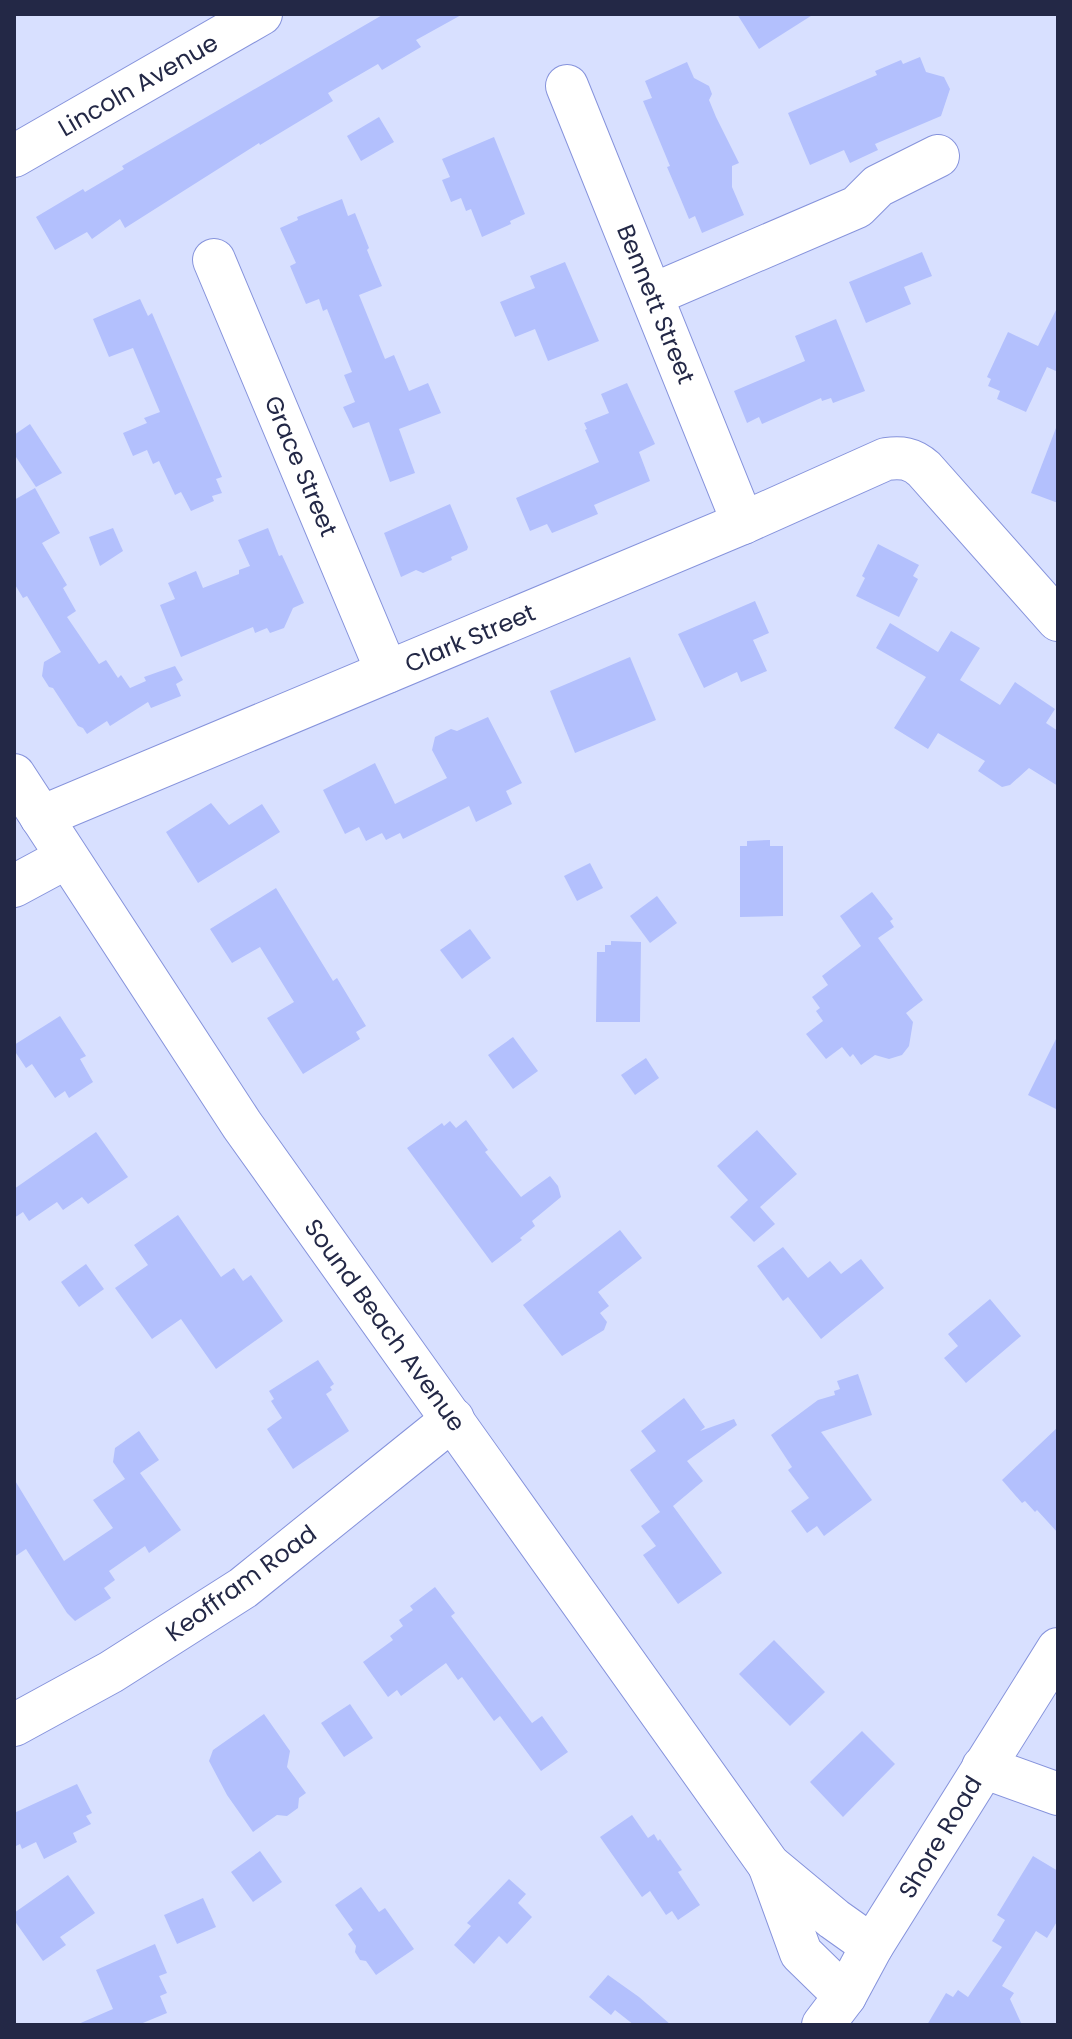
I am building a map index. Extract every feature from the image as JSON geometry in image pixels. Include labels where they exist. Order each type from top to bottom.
[{"type":"street","name":"Lincoln Avenue","points":[[14,156],[261,14]]},
{"type":"street","name":"Bennett Street","points":[[567,86],[743,523]]},
{"type":"street","points":[[652,295],[857,207],[878,186],[938,156]]},
{"type":"street","name":"Grace Street","points":[[214,260],[387,672]]},
{"type":"street","name":"Clark Street","points":[[41,817],[743,523],[886,459],[899,457],[915,461],[924,469],[1058,620]]},
{"type":"street","name":"Sound Beach Avenue","points":[[14,775],[242,1125],[769,1865],[872,1946]]},
{"type":"street","points":[[14,886],[66,858]]},
{"type":"street","name":"Keoffram Road","points":[[14,1725],[111,1672],[243,1588],[453,1419]]},
{"type":"street","name":"Shore Road","points":[[834,2010],[1058,1649]]},
{"type":"street","points":[[983,1767],[1058,1794]]},
{"type":"street","name":"Sound Beach Avenue","points":[[769,1865],[801,1953],[834,2010]]},
{"type":"building","points":[[384,14],[463,14],[416,40],[421,47],[382,70],[378,64],[328,93],[333,101],[259,143],[125,228],[120,219],[92,239],[87,232],[55,250],[36,217],[83,189],[85,192],[124,169],[122,166]]},
{"type":"building","points":[[737,14],[814,14],[759,49]]},
{"type":"building","points":[[920,57],[926,72],[944,77],[950,89],[941,116],[875,144],[878,150],[850,163],[844,150],[810,165],[788,113],[877,75],[875,71],[901,60],[903,64]]},
{"type":"building","points":[[687,62],[694,78],[709,86],[712,94],[709,100],[739,163],[732,166],[732,187],[744,215],[702,233],[695,216],[689,219],[643,101],[652,98],[645,81]]},
{"type":"building","points":[[379,117],[394,142],[361,161],[347,136]]},
{"type":"building","points":[[494,137],[525,214],[482,237],[471,209],[466,211],[461,198],[451,202],[442,180],[450,177],[442,159]]},
{"type":"building","points":[[342,199],[348,216],[355,213],[382,286],[359,295],[385,359],[394,355],[409,391],[428,383],[441,413],[399,429],[415,473],[390,482],[369,422],[353,428],[343,407],[355,402],[344,375],[352,372],[327,309],[323,311],[319,299],[306,304],[290,266],[296,263],[280,228],[298,220],[297,217]]},
{"type":"building","points":[[922,252],[932,276],[904,287],[911,304],[866,323],[849,282]]},
{"type":"building","points":[[565,262],[599,341],[548,361],[535,329],[515,337],[500,302],[535,288],[530,276]]},
{"type":"building","points":[[140,299],[148,316],[152,313],[222,477],[216,479],[222,493],[212,496],[214,501],[191,511],[181,492],[175,495],[159,461],[153,464],[147,450],[133,456],[123,433],[147,423],[144,418],[160,412],[133,348],[109,357],[93,319]]},
{"type":"building","points":[[1058,306],[1058,372],[1047,367],[1026,412],[997,399],[1000,391],[988,386],[991,379],[987,377],[1008,332],[1038,346]]},
{"type":"building","points":[[836,319],[865,391],[833,403],[831,398],[822,401],[821,398],[762,424],[759,417],[747,423],[734,391],[805,361],[795,336]]},
{"type":"building","points":[[627,383],[655,444],[639,452],[650,481],[594,505],[598,514],[562,529],[552,533],[547,524],[530,531],[516,498],[599,462],[584,423],[609,413],[601,394]]},
{"type":"building","points":[[30,424],[62,473],[36,487],[14,454],[14,435]]},
{"type":"building","points":[[1058,429],[1058,503],[1031,493]]},
{"type":"building","points":[[35,488],[60,533],[42,543],[67,585],[63,588],[76,611],[67,617],[99,664],[106,660],[118,678],[121,675],[130,688],[146,681],[144,677],[175,666],[183,680],[176,684],[181,696],[151,708],[148,702],[110,726],[107,721],[87,734],[78,726],[53,688],[49,687],[42,676],[44,662],[61,652],[27,596],[23,598],[14,583],[14,500]]},
{"type":"building","points":[[450,504],[467,550],[423,573],[416,570],[401,577],[384,533]]},
{"type":"building","points":[[113,528],[123,551],[100,566],[89,537]]},
{"type":"building","points":[[268,528],[304,603],[293,608],[284,628],[270,633],[267,628],[255,633],[253,627],[181,657],[160,605],[175,599],[168,583],[196,571],[203,588],[239,574],[239,570],[250,566],[238,540]]},
{"type":"building","points":[[878,544],[919,565],[913,576],[918,579],[899,617],[856,596]]},
{"type":"building","points":[[755,601],[769,633],[753,640],[767,671],[741,682],[737,672],[704,688],[678,634]]},
{"type":"building","points":[[890,623],[938,652],[951,631],[980,648],[960,680],[1000,705],[1015,682],[1055,709],[1046,723],[1058,731],[1058,786],[1029,768],[1010,785],[1002,787],[978,771],[985,761],[938,733],[928,749],[894,728],[926,677],[876,648]]},
{"type":"building","points":[[630,657],[656,720],[575,753],[550,691]]},
{"type":"building","points":[[488,717],[522,783],[506,791],[512,804],[476,822],[469,806],[403,839],[400,833],[386,840],[382,833],[366,841],[359,827],[345,834],[323,790],[375,763],[395,804],[447,778],[432,750],[435,737]]},
{"type":"building","points":[[211,803],[229,825],[262,804],[280,832],[198,883],[166,832]]},
{"type":"building","points":[[770,840],[770,846],[783,846],[783,916],[740,917],[740,846],[747,846],[747,841]]},
{"type":"building","points":[[590,863],[603,888],[577,901],[564,876]]},
{"type":"building","points":[[276,888],[333,981],[337,978],[366,1026],[356,1032],[360,1039],[303,1074],[267,1018],[294,1002],[260,947],[232,963],[210,929]]},
{"type":"building","points":[[872,892],[893,919],[890,921],[894,927],[878,938],[923,1000],[906,1013],[913,1022],[909,1046],[902,1055],[889,1059],[875,1055],[861,1065],[853,1054],[850,1057],[842,1047],[826,1059],[806,1034],[823,1021],[816,1011],[820,1008],[812,997],[828,985],[822,976],[861,946],[840,916]]},
{"type":"building","points":[[657,896],[677,923],[650,943],[630,916]]},
{"type":"building","points":[[470,929],[491,958],[462,979],[440,950]]},
{"type":"building","points":[[611,941],[641,942],[640,1022],[596,1022],[597,952],[605,952],[605,945],[611,945]]},
{"type":"building","points":[[60,1016],[86,1056],[80,1059],[93,1082],[69,1098],[65,1091],[55,1098],[32,1064],[26,1068],[14,1050],[14,1045]]},
{"type":"building","points":[[1058,1035],[1058,1110],[1028,1095]]},
{"type":"building","points":[[513,1037],[538,1071],[513,1089],[488,1055]]},
{"type":"building","points":[[646,1058],[659,1078],[635,1095],[621,1075]]},
{"type":"building","points":[[466,1120],[488,1150],[485,1152],[521,1197],[550,1176],[558,1186],[561,1197],[532,1221],[535,1226],[520,1238],[522,1240],[492,1263],[407,1148],[442,1123],[444,1126],[450,1121],[456,1128]]},
{"type":"building","points":[[757,1130],[797,1174],[760,1207],[775,1224],[754,1242],[730,1217],[748,1200],[717,1166]]},
{"type":"building","points":[[96,1132],[128,1177],[88,1204],[82,1197],[63,1210],[57,1202],[29,1221],[23,1212],[14,1218],[14,1189]]},
{"type":"building","points":[[178,1215],[221,1277],[234,1268],[243,1281],[251,1275],[283,1321],[216,1369],[181,1319],[152,1339],[115,1288],[148,1265],[134,1245]]},
{"type":"building","points":[[620,1230],[642,1258],[598,1292],[609,1306],[600,1313],[607,1322],[604,1330],[562,1356],[523,1305]]},
{"type":"building","points":[[783,1247],[808,1278],[830,1261],[841,1274],[861,1259],[884,1288],[821,1339],[788,1297],[783,1301],[757,1266]]},
{"type":"building","points":[[86,1264],[104,1289],[79,1307],[61,1282]]},
{"type":"building","points":[[990,1299],[1021,1336],[966,1383],[944,1358],[958,1346],[948,1334]]},
{"type":"building","points":[[318,1360],[334,1384],[326,1394],[349,1431],[293,1469],[267,1429],[282,1418],[271,1401],[274,1399],[269,1391]]},
{"type":"building","points":[[858,1374],[872,1415],[821,1432],[872,1500],[824,1536],[817,1526],[807,1533],[791,1511],[809,1498],[788,1470],[792,1467],[771,1435],[818,1400],[835,1395],[834,1391],[840,1389],[837,1381]]},
{"type":"building","points":[[684,1398],[705,1427],[700,1431],[734,1419],[737,1425],[687,1461],[703,1481],[673,1506],[722,1573],[678,1604],[643,1555],[656,1546],[641,1526],[660,1512],[630,1470],[656,1451],[641,1431]]},
{"type":"building","points":[[1058,1427],[1058,1533],[1037,1510],[1035,1512],[1025,1501],[1022,1503],[1002,1480]]},
{"type":"building","points":[[139,1431],[159,1460],[140,1473],[181,1530],[149,1553],[145,1546],[109,1571],[115,1580],[104,1588],[111,1598],[75,1621],[26,1549],[14,1557],[14,1479],[64,1561],[113,1528],[93,1500],[125,1479],[113,1462],[115,1448]]},
{"type":"building","points":[[435,1587],[455,1613],[451,1616],[532,1723],[542,1716],[568,1752],[541,1771],[500,1716],[494,1721],[462,1677],[458,1680],[446,1663],[401,1696],[397,1690],[388,1697],[363,1662],[393,1640],[390,1636],[403,1626],[399,1620],[413,1610],[410,1606]]},
{"type":"building","points":[[774,1640],[825,1692],[790,1726],[739,1674]]},
{"type":"building","points":[[350,1704],[373,1738],[344,1757],[321,1723]]},
{"type":"building","points":[[264,1714],[290,1751],[287,1767],[306,1793],[299,1798],[298,1808],[287,1816],[277,1815],[253,1832],[227,1795],[209,1761],[213,1750]]},
{"type":"building","points":[[862,1731],[895,1764],[843,1817],[810,1782]]},
{"type":"building","points":[[77,1784],[92,1813],[86,1816],[91,1824],[73,1833],[77,1842],[44,1859],[36,1842],[22,1849],[20,1844],[14,1847],[14,1813]]},
{"type":"building","points":[[632,1815],[648,1838],[654,1834],[658,1841],[660,1839],[682,1870],[678,1872],[700,1905],[678,1920],[672,1911],[666,1915],[650,1891],[642,1897],[600,1837]]},
{"type":"building","points":[[260,1851],[282,1882],[253,1902],[231,1872]]},
{"type":"building","points":[[1033,1856],[1058,1871],[1058,1920],[1047,1938],[1036,1931],[1002,1986],[1014,1993],[1010,1999],[1022,2025],[927,2025],[946,1993],[953,1997],[958,1990],[968,1997],[1002,1947],[992,1941],[1005,1920],[997,1915]]},
{"type":"building","points":[[68,1875],[95,1913],[60,1937],[66,1945],[43,1961],[14,1920],[14,1913]]},
{"type":"building","points":[[509,1879],[526,1894],[518,1903],[532,1917],[507,1944],[499,1936],[474,1964],[454,1945],[471,1926],[467,1923]]},
{"type":"building","points":[[361,1887],[379,1912],[385,1908],[414,1949],[376,1975],[355,1952],[356,1946],[348,1934],[353,1930],[335,1905]]},
{"type":"building","points":[[203,1898],[216,1927],[177,1944],[164,1915]]},
{"type":"building","points":[[155,1944],[167,1973],[159,1976],[167,1993],[160,1996],[167,2013],[138,2025],[76,2025],[113,2009],[96,1970]]},
{"type":"building","points":[[608,1975],[671,2025],[634,2025],[615,2010],[611,2015],[589,1997]]}]
